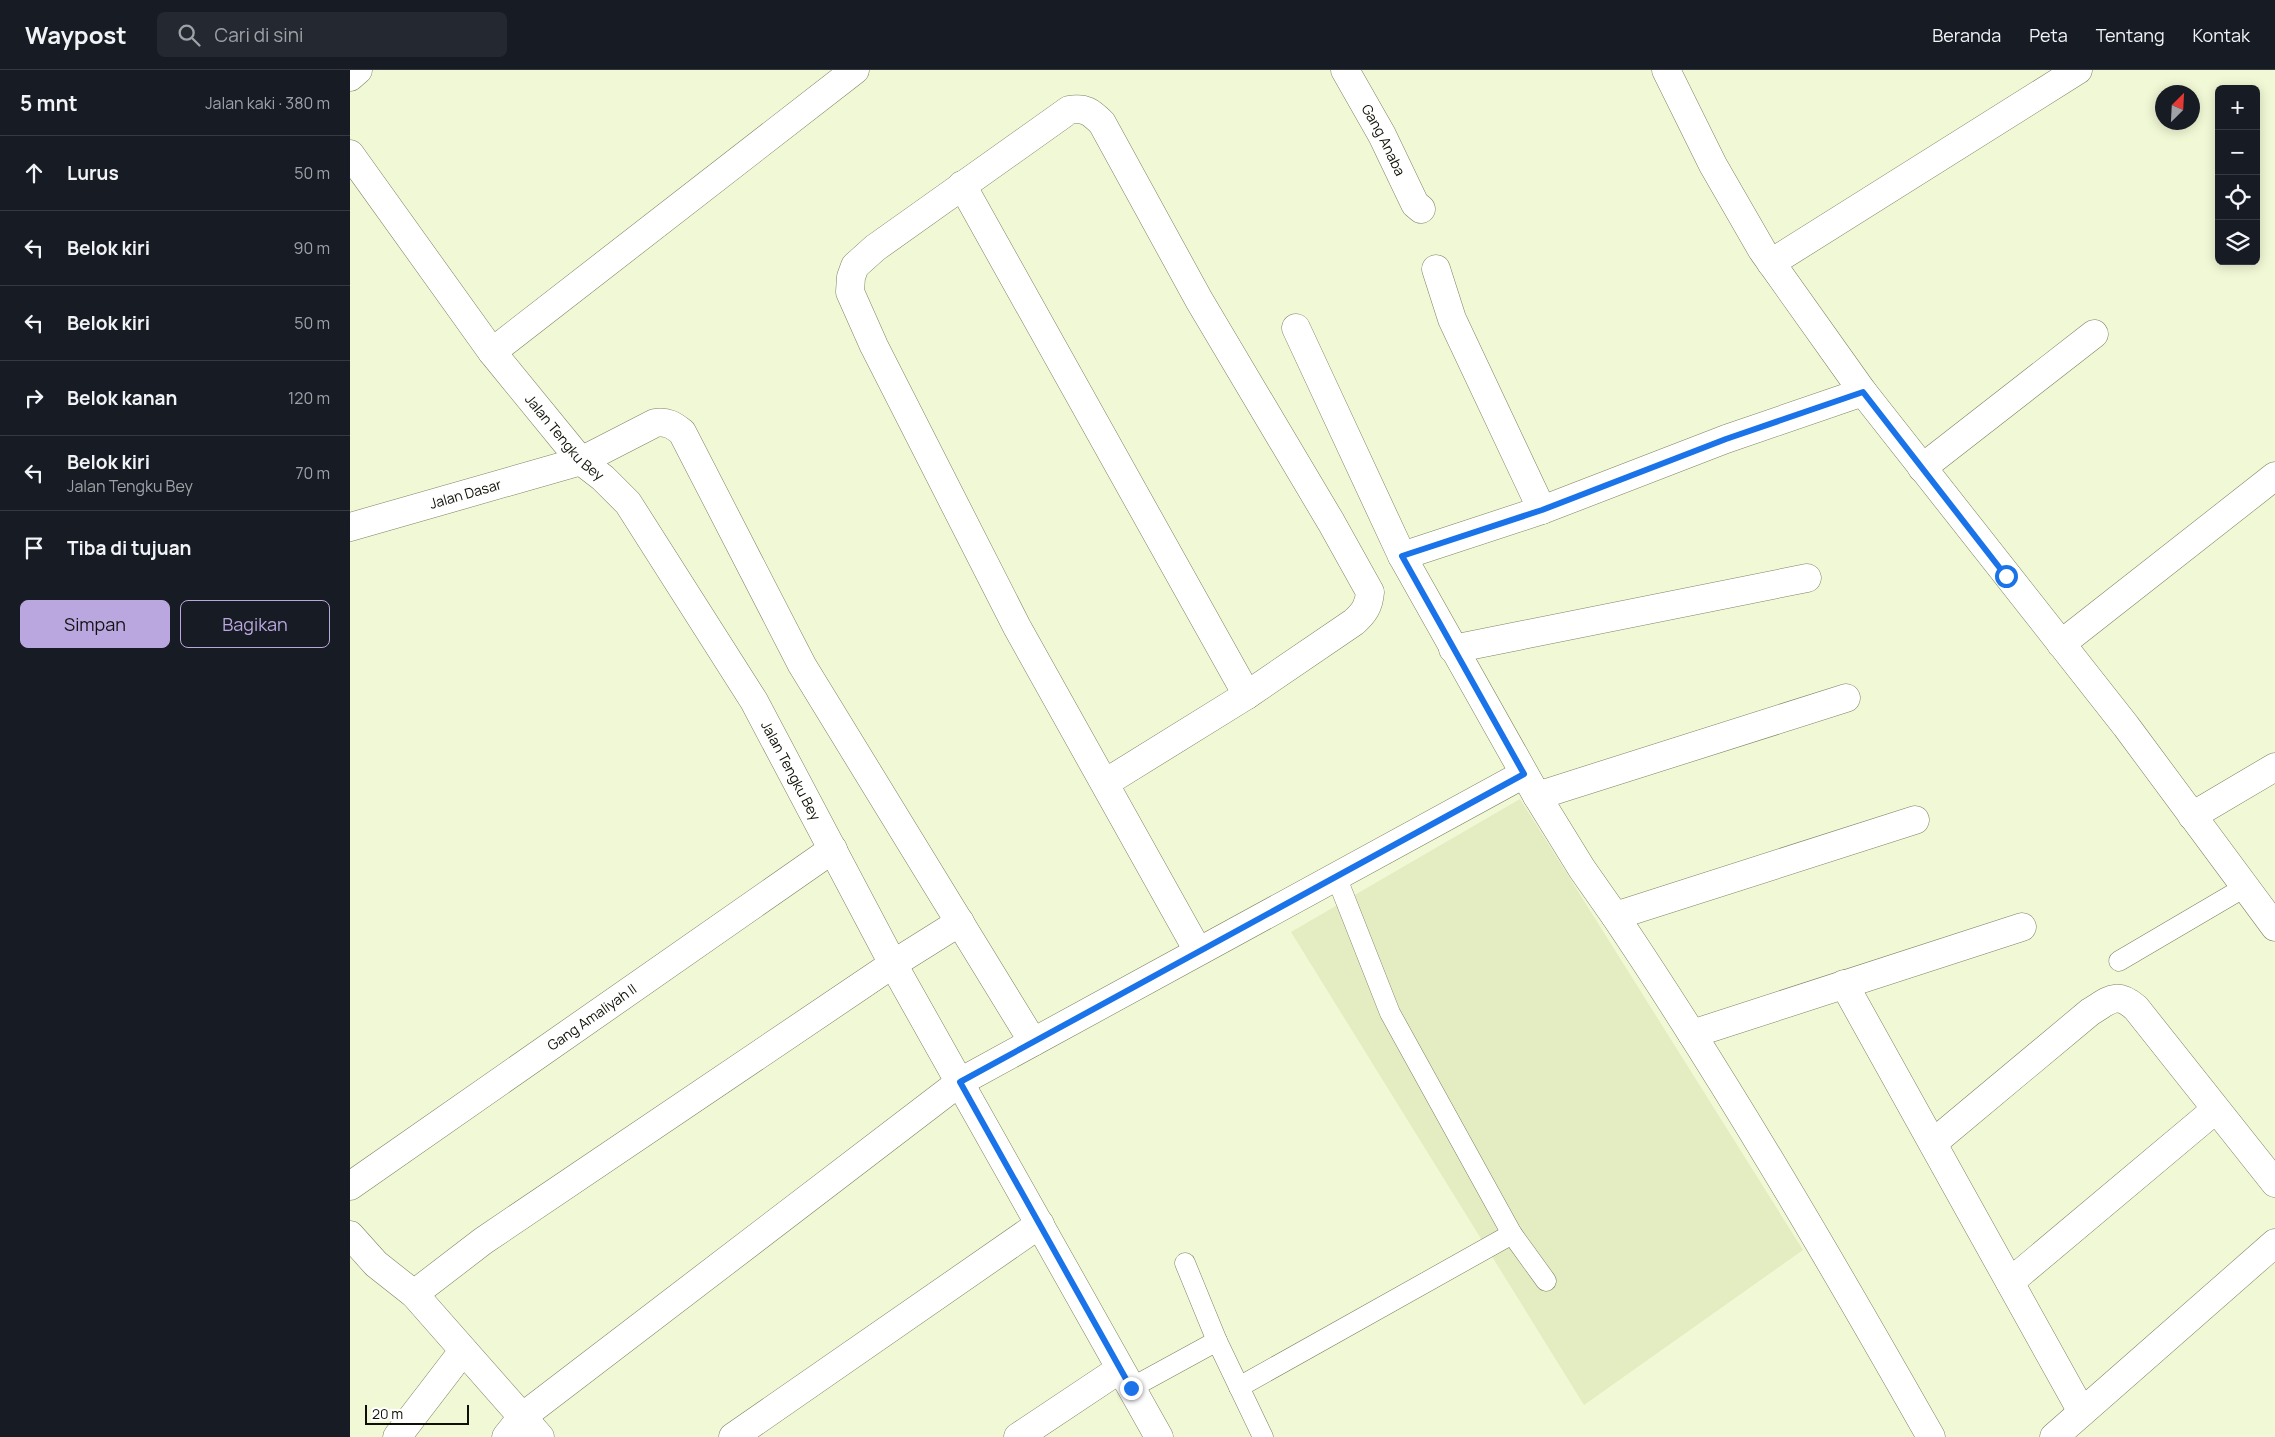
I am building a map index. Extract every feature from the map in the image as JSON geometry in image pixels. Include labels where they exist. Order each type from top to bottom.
[{"type":"street","points":[[350,77],[358,70]]},
{"type":"street","points":[[492,352],[855,70]]},
{"type":"street","name":"Gang Anaba","points":[[1345,70],[1382,135],[1415,204],[1421,210]]},
{"type":"street","points":[[1666,70],[1713,165],[1771,263],[1863,392],[2126,726],[2275,927]]},
{"type":"street","points":[[1771,263],[2074,71]]},
{"type":"street","points":[[1105,783],[1247,695],[1354,622],[1365,612],[1370,592],[1199,300],[1102,123],[1088,110],[1079,108],[1069,110],[874,248],[855,266],[851,277],[850,292],[874,346],[1018,627],[1198,951]]},
{"type":"street","name":"Jalan Tengku Bey","points":[[350,154],[492,352],[581,461],[603,478],[628,503],[746,687],[834,849],[893,964],[1159,1437]]},
{"type":"street","points":[[962,185],[1247,695]]},
{"type":"street","points":[[1436,269],[1452,319],[1542,510]]},
{"type":"street","points":[[1296,328],[1402,556],[1453,649],[1531,785],[1582,869],[1692,1034],[1872,1333],[1931,1437]]},
{"type":"street","points":[[1922,468],[2094,334]]},
{"type":"street","points":[[1402,556],[1542,510],[1726,439],[1863,392]]},
{"type":"street","name":"Jalan Dasar","points":[[350,527],[581,461],[655,423],[664,421],[675,426],[682,432],[802,665],[1033,1042]]},
{"type":"street","points":[[2061,644],[2275,476]]},
{"type":"street","points":[[1453,649],[1807,578]]},
{"type":"street","points":[[514,1427],[960,1082],[1198,951],[1336,876],[1531,785],[1846,698]]},
{"type":"street","points":[[2192,816],[2275,767]]},
{"type":"street","points":[[1615,916],[1915,820]]},
{"type":"street","name":"Gang Amaliyah II","points":[[350,1186],[834,849]]},
{"type":"street","points":[[414,1294],[483,1241],[893,964],[960,922]]},
{"type":"street","points":[[1692,1034],[1844,984],[1988,940],[2022,927]]},
{"type":"street","points":[[1844,984],[2082,1412]]},
{"type":"street","points":[[1933,1144],[2090,1012],[2119,997],[2136,1008],[2215,1110],[2275,1183]]},
{"type":"street","points":[[2010,1282],[2215,1110]]},
{"type":"street","points":[[733,1437],[1040,1224]]},
{"type":"street","points":[[350,1234],[376,1264],[414,1294],[463,1351],[514,1427],[540,1437]]},
{"type":"street","points":[[2054,1437],[2275,1243]]},
{"type":"street","points":[[397,1437],[463,1351]]},
{"type":"street","points":[[1018,1437],[1126,1378]]},
{"type":"lane","points":[[1336,876],[1390,1013],[1512,1234],[1546,1281]]},
{"type":"lane","points":[[2119,961],[2245,887]]},
{"type":"lane","points":[[1239,1387],[1512,1234]]},
{"type":"lane","points":[[1185,1263],[1216,1341],[1263,1437]]},
{"type":"lane","points":[[1126,1378],[1216,1341]]},
{"type":"shaded area","points":[[1520,799],[1803,1250],[1584,1405],[1291,932]]},
{"type":"route","points":[[1131,1388],[960,1082],[1524,774],[1402,556],[1542,510],[1726,439],[1863,392],[2006,576]]}]
